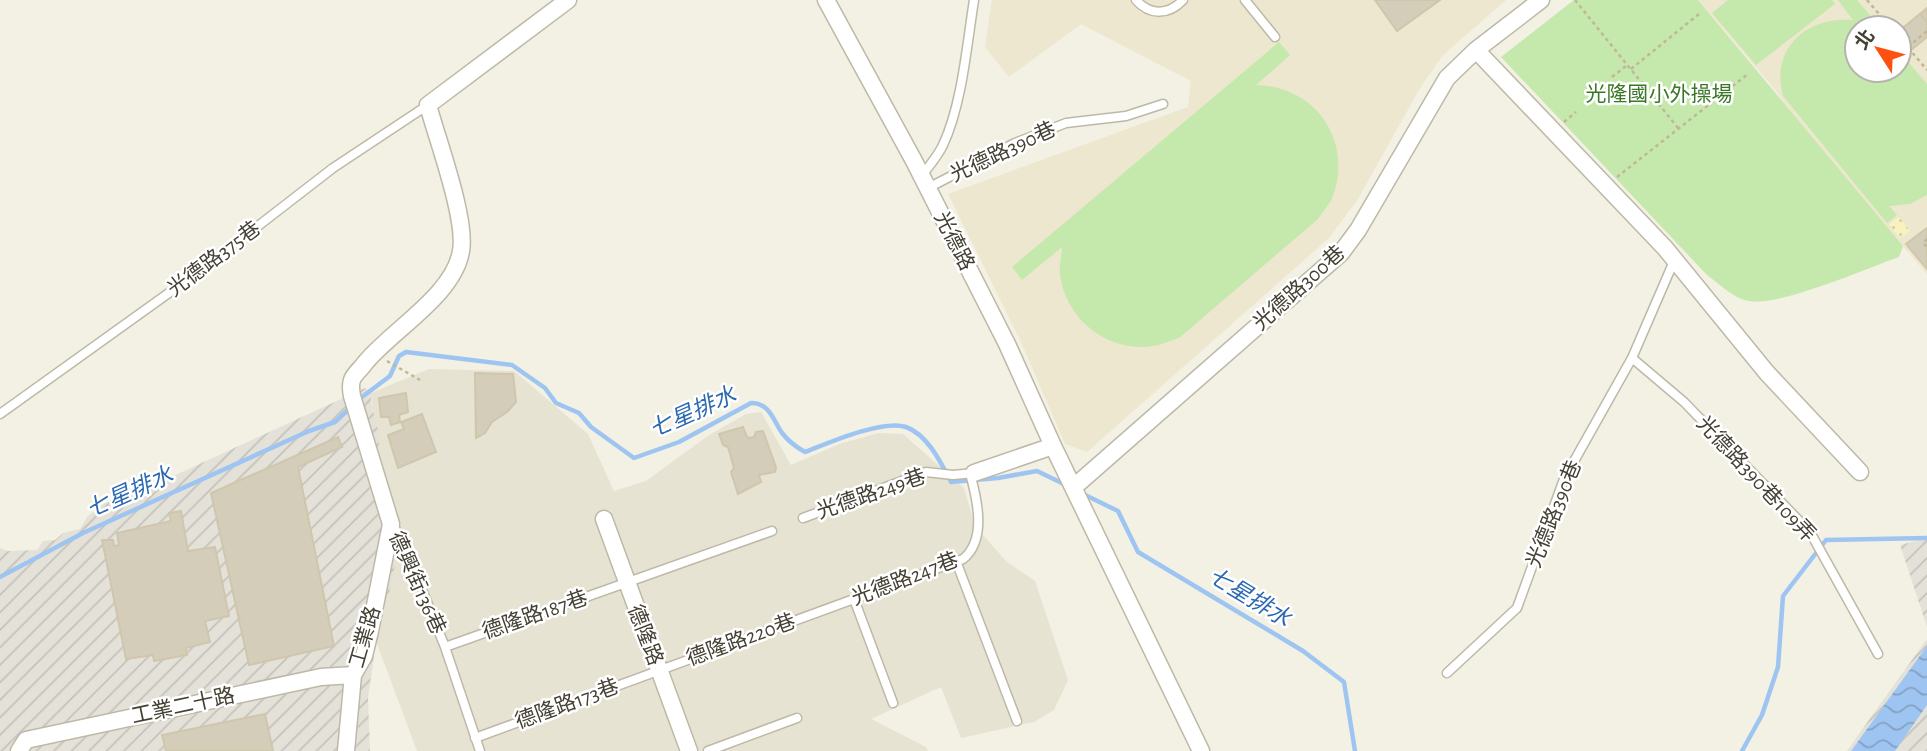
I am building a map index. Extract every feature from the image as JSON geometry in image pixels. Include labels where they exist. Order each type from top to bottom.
[{"type":"street","name":"光德路375巷","points":[[428,105],[568,0]]},
{"type":"street","name":"光德路","points":[[826,0],[1007,344],[1053,446],[1201,751]]},
{"type":"street","name":"光德路300巷","points":[[1074,487],[1341,253],[1358,230],[1447,78],[1476,50],[1541,0]]},
{"type":"street","points":[[1476,50],[1649,231],[1767,373],[1860,472]]},
{"type":"street","name":"德興街136巷","points":[[391,524],[351,387],[353,378],[376,351],[431,299],[455,269],[460,257],[463,234],[461,224],[428,105]]},
{"type":"street","points":[[973,475],[1053,446]]},
{"type":"street","name":"德隆路","points":[[604,519],[689,751]]},
{"type":"street","name":"工業路","points":[[346,751],[354,675],[364,656],[391,524]]},
{"type":"street","name":"工業二十路","points":[[19,751],[26,740],[83,727],[321,677],[354,675]]},
{"type":"lane","points":[[924,183],[943,146],[951,122],[974,0]]},
{"type":"lane","points":[[1136,0],[1146,9],[1155,12],[1174,9],[1183,0]]},
{"type":"lane","points":[[1245,0],[1275,37]]},
{"type":"lane","name":"光德路390巷","points":[[924,183],[1066,123],[1126,116],[1163,104]]},
{"type":"lane","name":"光德路375巷","points":[[0,414],[205,267],[334,168],[428,105]]},
{"type":"lane","name":"光德路390巷","points":[[1447,673],[1517,608],[1564,479],[1632,358],[1674,261]]},
{"type":"lane","name":"光德路390巷109弄","points":[[1632,358],[1684,402],[1810,532],[1878,654]]},
{"type":"lane","name":"光德路249巷","points":[[803,518],[926,472],[973,475]]},
{"type":"lane","name":"光德路247巷","points":[[823,610],[968,555],[978,528],[973,475]]},
{"type":"lane","name":"德興街136巷","points":[[391,524],[401,537],[444,647],[480,751]]},
{"type":"lane","name":"德隆路187巷","points":[[444,647],[772,531]]},
{"type":"lane","points":[[956,561],[1017,721]]},
{"type":"lane","points":[[854,599],[893,703]]},
{"type":"lane","name":"德隆路220巷","points":[[658,670],[823,610]]},
{"type":"lane","name":"德隆路173巷","points":[[475,738],[658,670]]},
{"type":"lane","points":[[708,751],[797,718]]},
{"type":"path","points":[[1575,0],[1678,128]]},
{"type":"path","points":[[1867,0],[1879,14]]},
{"type":"path","points":[[1631,69],[1699,14]]},
{"type":"path","points":[[1913,44],[1927,32]]},
{"type":"path","points":[[1913,54],[1927,71]]},
{"type":"path","points":[[1612,77],[1627,65]]},
{"type":"path","points":[[1612,181],[1748,74]]},
{"type":"path","points":[[1559,126],[1576,112]]},
{"type":"path","points":[[1927,239],[1923,243],[1927,247]]},
{"type":"path","points":[[382,358],[421,380]]},
{"type":"shaded area","points":[[992,0],[1506,0],[1443,55],[1420,88],[1358,199],[1329,238],[1087,452],[1065,444],[1021,342],[948,194],[1188,107],[1191,81],[1081,24],[1009,77],[985,47]]},
{"type":"shaded area","points":[[1698,0],[1927,0],[1927,274],[1804,130],[1773,87]]},
{"type":"shaded area","points":[[429,369],[514,371],[588,434],[614,491],[646,481],[709,435],[746,414],[761,412],[791,465],[842,443],[879,433],[903,434],[964,488],[975,526],[1007,562],[1035,581],[1068,680],[1054,710],[1034,722],[961,738],[941,687],[871,719],[926,747],[928,751],[417,751],[376,641],[382,616],[380,492],[371,393]]},
{"type":"shaded area","points":[[365,388],[371,393],[379,434],[378,479],[395,549],[394,576],[376,641],[368,698],[370,751],[0,751],[0,548],[8,551],[37,550],[43,541],[55,540],[63,533],[80,529],[87,517],[103,504],[132,495]]},
{"type":"shaded area","points":[[1927,538],[1927,627],[1900,545]]},
{"type":"shaded area","points":[[1927,639],[1927,751],[1847,751],[1876,710]]},
{"type":"green space","name":"光隆國小外操場","points":[[1574,0],[1698,0],[1903,246],[1899,257],[1801,293],[1763,301],[1749,301],[1738,297],[1708,276],[1501,57]]},
{"type":"green space","points":[[1728,0],[1832,0],[1835,4],[1756,65],[1712,13]]},
{"type":"green space","points":[[1838,0],[1857,0],[1869,14],[1848,14]]},
{"type":"green space","points":[[1843,20],[1843,84],[1913,84],[1913,68],[1927,84],[1927,195],[1910,204],[1889,206],[1897,215],[1887,223],[1783,96],[1780,79],[1787,50],[1796,38],[1807,30]]},
{"type":"green space","points":[[1279,42],[1290,55],[1256,85],[1277,88],[1296,95],[1312,106],[1324,120],[1338,155],[1338,175],[1333,196],[1318,219],[1179,338],[1156,345],[1136,347],[1120,344],[1092,330],[1080,318],[1070,305],[1064,290],[1060,271],[1062,247],[1022,280],[1012,267]]},
{"type":"sand","points":[[1899,217],[1910,231],[1900,238],[1889,224]]},
{"type":"water","points":[[1927,646],[1927,705],[1895,751],[1851,751]]},
{"type":"building","points":[[1375,0],[1440,0],[1397,31]]},
{"type":"building","points":[[1927,8],[1927,22],[1920,14]]},
{"type":"building","points":[[1920,14],[1927,22],[1927,37],[1913,48],[1913,20]]},
{"type":"building","points":[[1927,228],[1927,269],[1906,244]]},
{"type":"building","points":[[475,373],[513,374],[516,402],[492,422],[485,433],[476,438]]},
{"type":"building","points":[[406,393],[408,412],[399,415],[400,422],[391,425],[389,417],[381,417],[379,398]]},
{"type":"building","points":[[422,414],[436,452],[398,468],[388,435],[404,429],[401,422]]},
{"type":"building","points":[[743,427],[750,438],[754,437],[756,432],[763,431],[776,467],[775,472],[759,475],[761,482],[738,494],[731,472],[734,468],[728,447],[723,445],[719,434]]},
{"type":"building","points":[[338,437],[342,447],[298,467],[334,646],[249,665],[211,493]]},
{"type":"building","points":[[181,511],[188,551],[215,547],[229,616],[205,621],[210,642],[186,648],[187,655],[154,661],[153,655],[126,659],[102,540],[113,540],[114,546],[119,545],[117,533],[171,521],[169,513]]},
{"type":"building","points":[[265,714],[273,751],[166,751],[162,735]]},
{"type":"waterway","name":"七星排水","points":[[358,400],[390,376],[399,356],[406,352],[512,365],[545,388],[556,403],[579,413],[591,427],[634,458],[679,442],[751,403],[767,409],[785,436],[805,452],[856,433],[896,425],[906,427],[921,436],[933,450],[951,482],[1037,471],[1066,485]]},
{"type":"waterway","name":"七星排水","points":[[0,577],[83,533],[309,431],[335,422],[352,406]]},
{"type":"waterway","name":"七星排水","points":[[1083,494],[1118,511],[1138,552],[1303,651],[1344,682],[1355,751]]},
{"type":"waterway","name":"七星排水","points":[[1742,751],[1762,715],[1778,667],[1783,596],[1826,540],[1927,538]]}]
